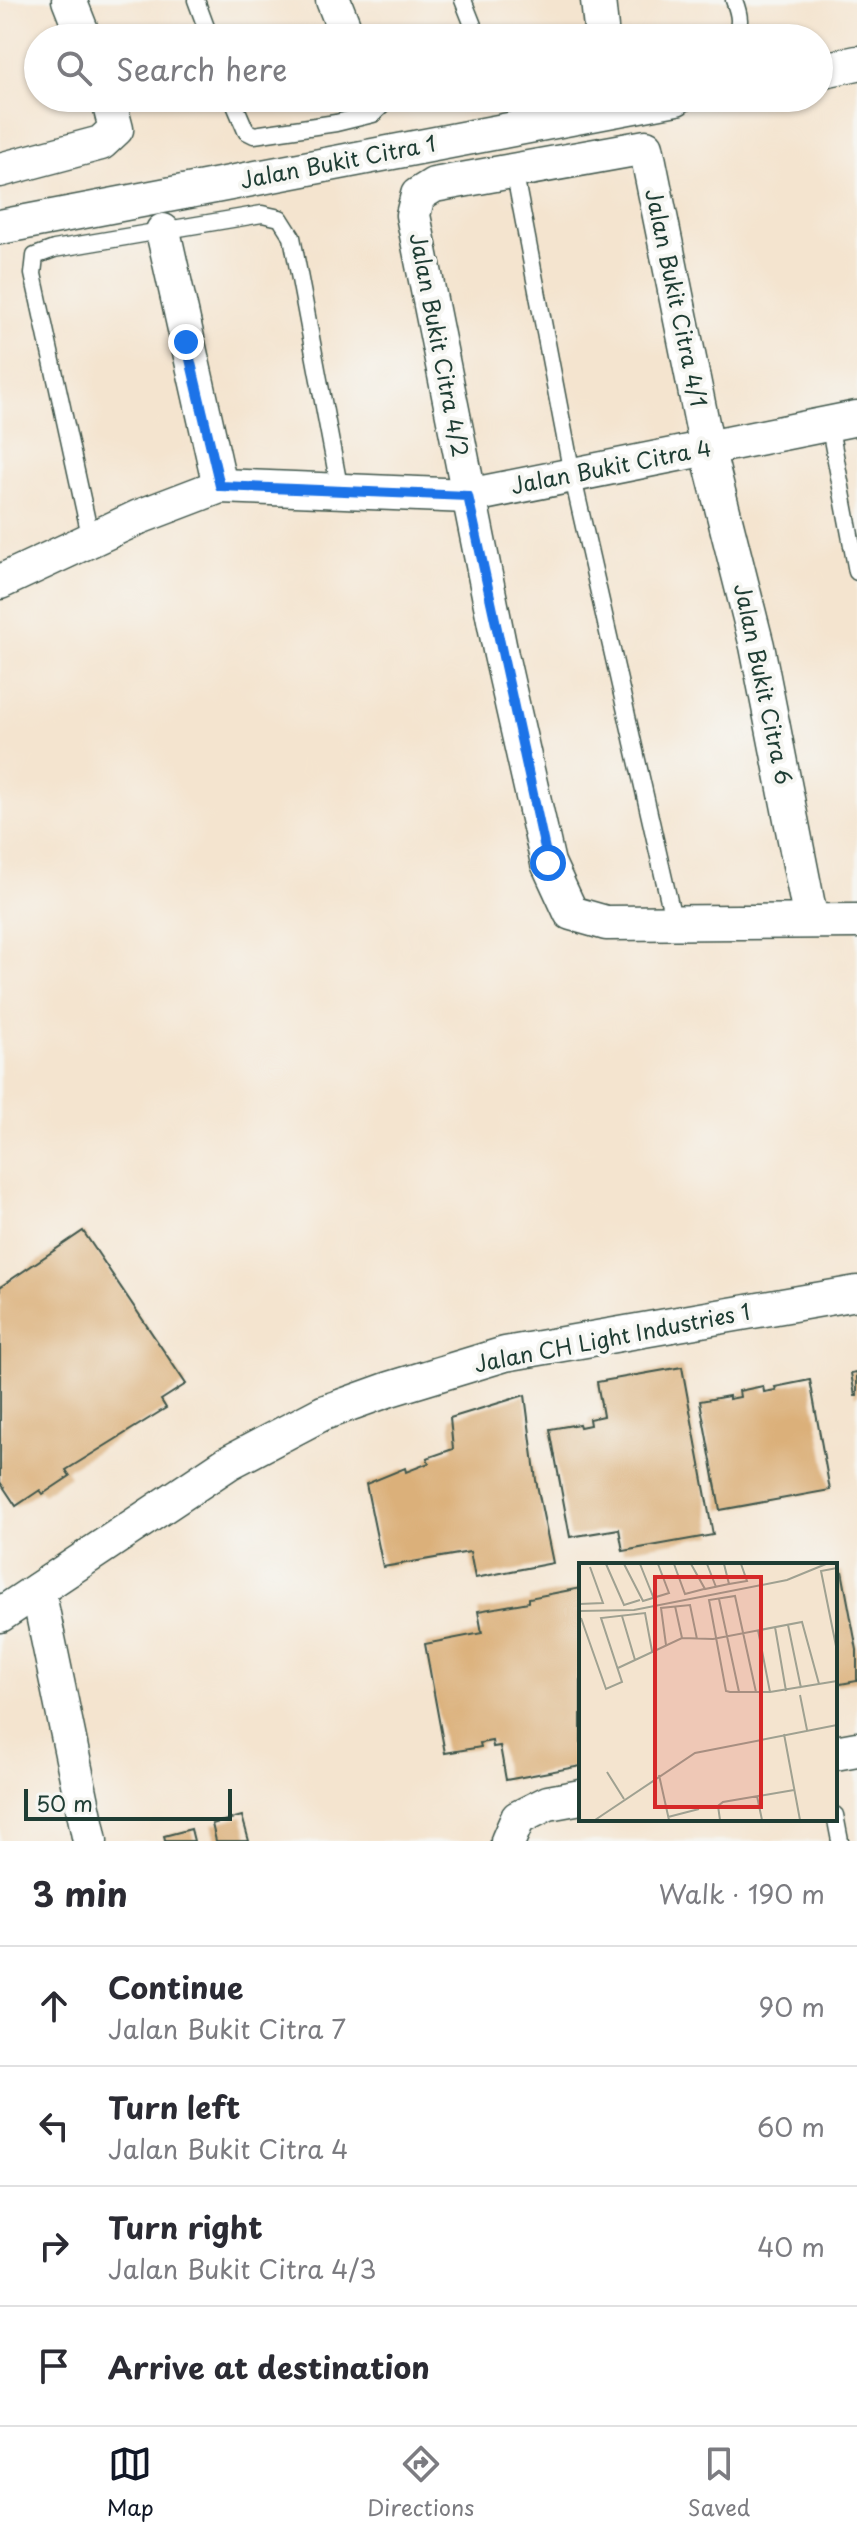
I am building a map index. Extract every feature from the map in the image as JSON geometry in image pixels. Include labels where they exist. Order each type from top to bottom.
[{"type":"street","points":[[69,0],[78,24]]},
{"type":"street","points":[[333,0],[342,24]]},
{"type":"street","points":[[598,0],[601,24]]},
{"type":"street","points":[[833,68],[857,63]]},
{"type":"street","points":[[0,170],[101,143],[116,129],[112,112]]},
{"type":"street","name":"Jalan Bukit Citra 1","points":[[0,227],[603,112]]},
{"type":"street","name":"Jalan Bukit Citra 4/1","points":[[514,170],[646,147],[707,448]]},
{"type":"street","name":"Jalan Bukit Citra 4/2","points":[[514,170],[434,185],[418,195],[413,215],[468,496],[548,863],[571,913],[606,923],[857,921]]},
{"type":"street","points":[[163,231],[220,486]]},
{"type":"street","name":"Jalan Bukit Citra 4","points":[[0,582],[139,517],[220,486],[468,496],[843,420]]},
{"type":"street","name":"Jalan Bukit Citra 6","points":[[707,448],[757,646],[811,921]]},
{"type":"street","name":"Jalan CH Light Industries 1","points":[[0,1615],[228,1463],[323,1413],[505,1354],[857,1293]]},
{"type":"street","points":[[38,1590],[90,1841]]},
{"type":"street","points":[[837,1753],[857,1749]]},
{"type":"street","points":[[508,1841],[518,1818],[548,1803],[579,1797]]},
{"type":"lane","points":[[196,0],[205,24]]},
{"type":"lane","points":[[463,0],[472,24]]},
{"type":"lane","points":[[734,0],[740,16],[739,24]]},
{"type":"lane","points":[[238,112],[246,131],[254,135],[336,123],[375,112]]},
{"type":"lane","points":[[514,170],[572,474],[674,923]]},
{"type":"lane","points":[[91,540],[33,274],[35,256],[54,249],[262,214],[280,218],[292,237],[340,491]]},
{"type":"lane","points":[[843,420],[857,572]]},
{"type":"lane","points":[[836,1821],[840,1841]]},
{"type":"building","points":[[83,1231],[186,1384],[161,1400],[166,1408],[66,1470],[70,1476],[43,1494],[40,1490],[16,1506],[0,1482],[0,1287]]},
{"type":"building","points":[[682,1367],[713,1535],[623,1551],[619,1529],[570,1537],[550,1429],[590,1425],[589,1419],[603,1416],[597,1382]]},
{"type":"building","points":[[857,1372],[857,1396],[855,1396],[851,1373]]},
{"type":"building","points":[[810,1380],[830,1490],[720,1510],[700,1401],[740,1397],[739,1391],[763,1386],[764,1392]]},
{"type":"building","points":[[525,1395],[536,1480],[553,1563],[475,1578],[470,1552],[383,1567],[366,1484],[405,1468],[406,1472],[429,1463],[427,1458],[453,1449],[450,1418]]},
{"type":"building","points":[[842,1571],[857,1650],[857,1681],[837,1685],[837,1572]]},
{"type":"building","points":[[579,1588],[579,1766],[506,1780],[500,1746],[493,1747],[492,1741],[480,1743],[481,1747],[445,1753],[425,1644],[482,1633],[478,1611],[529,1602],[529,1598]]},
{"type":"building","points":[[242,1816],[249,1841],[216,1841],[212,1824]]},
{"type":"building","points":[[191,1829],[194,1841],[165,1841],[164,1836]]},
{"type":"route","points":[[186,342],[220,486],[468,496],[548,863]]}]
